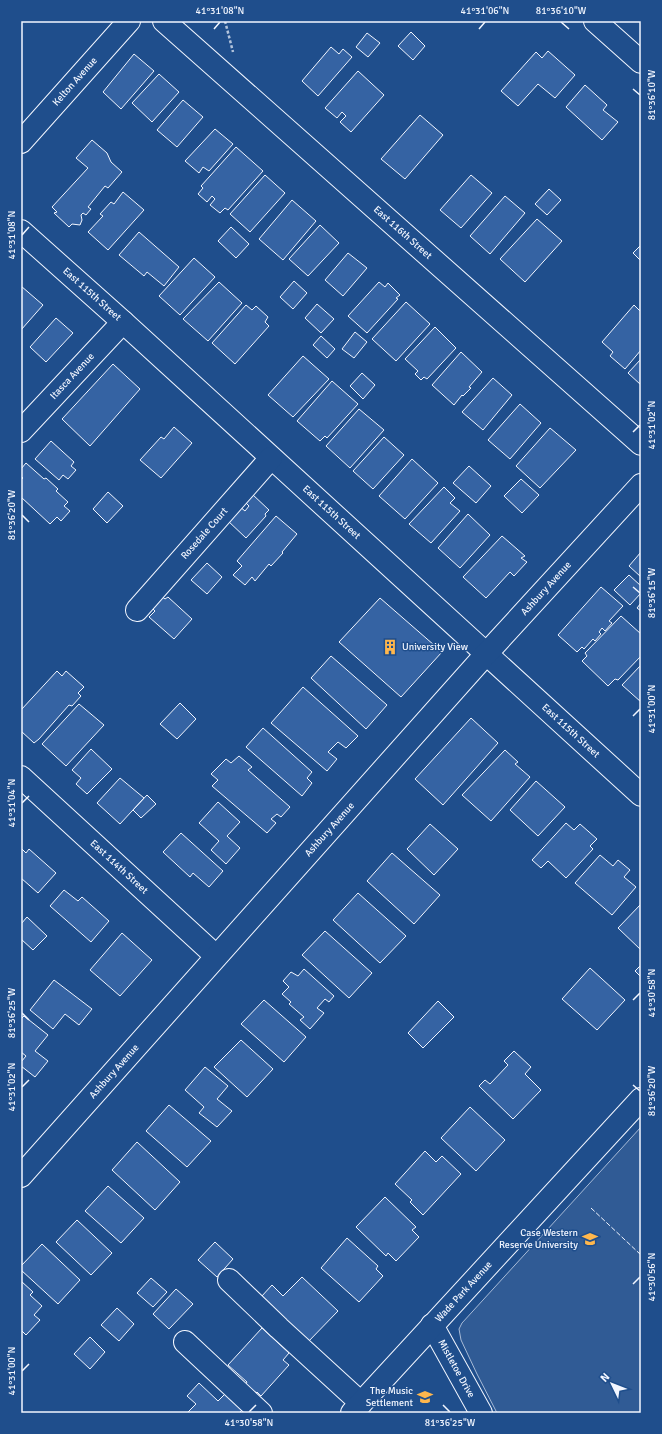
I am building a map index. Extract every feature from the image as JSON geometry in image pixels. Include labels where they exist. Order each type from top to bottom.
[{"type":"street","name":"Kelton Avenue","points":[[21,142],[128,21]]},
{"type":"street","name":"East 116th Street","points":[[164,21],[641,444]]},
{"type":"street","points":[[595,21],[641,62]]},
{"type":"street","name":"East 115th Street","points":[[21,231],[487,653],[641,795]]},
{"type":"street","name":"Itasca Avenue","points":[[21,431],[123,322]]},
{"type":"street","name":"Rosedale Court","points":[[137,610],[271,458]]},
{"type":"street","name":"Ashbury Avenue","points":[[24,1168],[487,653],[641,485]]},
{"type":"street","name":"East 114th Street","points":[[21,777],[216,956]]},
{"type":"street","name":"Wade Park Avenue","points":[[356,1408],[641,1099]]},
{"type":"street","points":[[229,1280],[279,1328],[356,1408]]},
{"type":"street","name":"Mistletoe Drive","points":[[432,1325],[481,1413]]},
{"type":"street","points":[[185,1342],[261,1413]]},
{"type":"path","points":[[226,21],[235,57]]},
{"type":"shaded area","name":"Case Western Reserve University","points":[[641,1127],[641,1413],[497,1413],[461,1340],[459,1329],[462,1323]]},
{"type":"building","points":[[411,32],[425,46],[413,60],[398,46]]},
{"type":"building","points":[[367,33],[380,43],[368,57],[356,47]]},
{"type":"building","points":[[331,47],[339,54],[343,49],[352,57],[318,96],[302,81]]},
{"type":"building","points":[[548,51],[575,75],[555,98],[538,84],[518,106],[501,91],[536,52],[542,58]]},
{"type":"building","points":[[134,54],[154,71],[121,109],[103,92]]},
{"type":"building","points":[[358,71],[384,95],[351,132],[340,122],[346,116],[342,112],[337,118],[325,108]]},
{"type":"building","points":[[159,74],[179,92],[152,122],[132,103]]},
{"type":"building","points":[[585,85],[607,105],[603,110],[618,122],[602,140],[566,107]]},
{"type":"building","points":[[183,100],[203,117],[177,147],[157,130]]},
{"type":"building","points":[[420,115],[443,135],[405,179],[381,159]]},
{"type":"building","points":[[215,129],[233,144],[209,171],[203,167],[199,173],[185,161]]},
{"type":"building","points":[[92,140],[107,153],[111,162],[122,172],[108,188],[105,186],[88,207],[91,209],[86,215],[83,213],[81,215],[82,220],[80,225],[72,224],[69,227],[54,213],[57,212],[52,207],[88,168],[76,158]]},
{"type":"building","points":[[236,147],[263,171],[228,210],[225,208],[220,213],[210,205],[215,199],[212,196],[207,202],[198,194],[203,188],[201,186]]},
{"type":"building","points":[[265,175],[285,193],[250,232],[230,214]]},
{"type":"building","points":[[471,175],[492,193],[461,228],[440,210]]},
{"type":"building","points":[[549,189],[561,200],[547,215],[535,204]]},
{"type":"building","points":[[123,192],[144,210],[108,250],[88,232],[103,216],[100,214],[111,202],[114,204]]},
{"type":"building","points":[[505,196],[525,213],[490,254],[470,236]]},
{"type":"building","points":[[292,200],[316,221],[283,260],[259,239]]},
{"type":"building","points":[[537,219],[562,241],[525,282],[500,259]]},
{"type":"building","points":[[320,225],[339,243],[308,276],[289,259]]},
{"type":"building","points":[[231,227],[249,244],[236,258],[218,241]]},
{"type":"building","points":[[139,232],[179,267],[164,286],[147,272],[144,276],[119,255]]},
{"type":"building","points":[[641,245],[641,261],[633,253]]},
{"type":"building","points":[[348,253],[367,268],[343,296],[325,280]]},
{"type":"building","points":[[194,258],[215,277],[180,315],[159,296]]},
{"type":"building","points":[[294,281],[307,293],[293,309],[280,297]]},
{"type":"building","points":[[219,282],[242,303],[208,341],[183,319]]},
{"type":"building","points":[[379,282],[385,287],[388,283],[400,295],[367,333],[348,316]]},
{"type":"building","points":[[21,286],[43,305],[21,330]]},
{"type":"building","points":[[406,302],[430,324],[396,361],[372,339]]},
{"type":"building","points":[[317,304],[334,319],[321,333],[305,318]]},
{"type":"building","points":[[246,305],[252,310],[256,306],[268,317],[265,322],[269,326],[235,364],[212,343]]},
{"type":"building","points":[[634,305],[641,312],[641,350],[625,369],[610,356],[613,352],[602,342]]},
{"type":"building","points":[[56,318],[73,333],[46,362],[30,347]]},
{"type":"building","points":[[435,327],[456,348],[427,379],[424,377],[421,380],[415,374],[418,371],[405,359]]},
{"type":"building","points":[[355,332],[367,342],[354,358],[342,349]]},
{"type":"building","points":[[321,336],[335,349],[327,358],[313,345]]},
{"type":"building","points":[[461,352],[482,372],[469,387],[471,388],[463,396],[462,395],[454,405],[432,385]]},
{"type":"building","points":[[303,356],[329,379],[293,417],[268,395]]},
{"type":"building","points":[[641,359],[641,385],[628,373]]},
{"type":"building","points":[[113,364],[140,389],[90,446],[62,419]]},
{"type":"building","points":[[362,373],[375,385],[363,399],[350,386]]},
{"type":"building","points":[[493,378],[512,395],[483,430],[462,412]]},
{"type":"building","points":[[332,381],[358,404],[327,438],[325,436],[320,441],[297,421]]},
{"type":"building","points":[[520,404],[541,423],[510,459],[488,440]]},
{"type":"building","points":[[359,409],[384,430],[350,468],[326,446]]},
{"type":"building","points":[[174,427],[192,443],[161,478],[140,460],[161,437],[164,439]]},
{"type":"building","points":[[550,428],[576,450],[540,488],[516,466]]},
{"type":"building","points":[[384,437],[404,455],[373,489],[353,471]]},
{"type":"building","points":[[51,441],[74,462],[71,466],[76,470],[68,479],[63,475],[59,480],[35,459]]},
{"type":"building","points":[[412,459],[438,483],[405,519],[379,496]]},
{"type":"building","points":[[26,463],[58,489],[56,491],[68,502],[64,506],[70,511],[61,521],[57,517],[50,524],[21,497],[21,480],[23,478],[21,476],[21,469]]},
{"type":"building","points":[[469,466],[491,486],[476,503],[453,483]]},
{"type":"building","points":[[521,479],[539,495],[522,513],[504,496]]},
{"type":"building","points":[[444,487],[455,498],[450,503],[460,511],[431,543],[409,524]]},
{"type":"building","points":[[108,492],[123,506],[107,523],[93,509]]},
{"type":"building","points":[[252,494],[269,510],[265,514],[266,516],[246,538],[227,520],[239,506],[245,511],[249,506],[245,502]]},
{"type":"building","points":[[468,514],[490,535],[460,568],[438,548]]},
{"type":"building","points":[[276,516],[297,534],[271,566],[269,564],[255,581],[252,577],[245,585],[233,575],[242,566],[237,561]]},
{"type":"building","points":[[502,536],[525,556],[521,558],[527,562],[514,576],[510,572],[486,598],[463,577]]},
{"type":"building","points":[[641,552],[641,577],[629,566]]},
{"type":"building","points":[[207,563],[222,577],[207,594],[191,580]]},
{"type":"building","points":[[629,575],[641,586],[641,593],[630,605],[614,590]]},
{"type":"building","points":[[601,587],[623,606],[609,621],[612,623],[605,631],[602,628],[599,632],[601,634],[595,641],[593,639],[584,649],[582,647],[577,652],[558,635]]},
{"type":"building","points":[[160,595],[165,599],[168,597],[192,619],[174,639],[149,617],[155,611],[151,607]]},
{"type":"building","name":"University View","points":[[380,598],[442,652],[401,697],[339,642]]},
{"type":"building","points":[[641,603],[641,611],[637,608]]},
{"type":"building","points":[[621,616],[641,634],[641,656],[618,680],[615,679],[608,686],[582,661],[587,656],[585,653]]},
{"type":"building","points":[[331,656],[387,705],[366,729],[311,678]]},
{"type":"building","points":[[641,665],[641,702],[622,685]]},
{"type":"building","points":[[57,671],[62,676],[66,671],[84,687],[78,693],[81,696],[72,706],[69,705],[34,743],[21,731],[21,710]]},
{"type":"building","points":[[303,687],[358,736],[346,748],[338,742],[328,752],[337,759],[327,771],[271,723]]},
{"type":"building","points":[[180,703],[196,719],[177,739],[160,724]]},
{"type":"building","points":[[79,704],[104,725],[66,766],[42,744]]},
{"type":"building","points":[[471,718],[498,743],[443,805],[415,779]]},
{"type":"building","points":[[263,728],[312,772],[307,778],[312,783],[302,796],[246,747]]},
{"type":"building","points":[[91,749],[112,769],[87,794],[76,784],[81,778],[72,770]]},
{"type":"building","points":[[505,750],[518,762],[515,764],[530,777],[491,821],[462,795]]},
{"type":"building","points":[[239,756],[252,767],[248,770],[290,807],[281,817],[277,814],[271,819],[276,823],[267,833],[212,786],[218,780],[211,774],[226,759],[231,763]]},
{"type":"building","points":[[120,778],[144,798],[120,824],[97,803]]},
{"type":"building","points":[[536,781],[565,807],[538,836],[510,810]]},
{"type":"building","points":[[147,795],[156,804],[141,818],[133,810]]},
{"type":"building","points":[[218,802],[240,822],[227,836],[240,848],[226,864],[211,850],[219,841],[199,823]]},
{"type":"building","points":[[566,823],[574,830],[580,824],[597,839],[590,846],[593,849],[566,878],[548,861],[541,868],[532,860]]},
{"type":"building","points":[[430,824],[458,849],[434,875],[407,849]]},
{"type":"building","points":[[181,833],[223,871],[209,887],[193,873],[190,877],[163,852]]},
{"type":"building","points":[[21,848],[26,853],[29,849],[56,873],[38,893],[21,878]]},
{"type":"building","points":[[392,853],[440,895],[414,924],[367,881]]},
{"type":"building","points":[[600,855],[613,866],[618,860],[630,870],[624,877],[636,887],[612,915],[575,883]]},
{"type":"building","points":[[64,890],[78,901],[82,897],[109,921],[91,942],[50,906]]},
{"type":"building","points":[[358,893],[406,936],[380,963],[333,920]]},
{"type":"building","points":[[641,904],[641,950],[618,928]]},
{"type":"building","points":[[27,917],[47,936],[33,950],[21,939],[21,924]]},
{"type":"building","points":[[325,931],[372,973],[349,998],[302,955]]},
{"type":"building","points":[[122,933],[152,960],[120,996],[90,970]]},
{"type":"building","points":[[641,965],[641,977],[635,971]]},
{"type":"building","points":[[590,968],[625,1000],[597,1030],[562,999]]},
{"type":"building","points":[[304,969],[334,996],[329,1002],[325,999],[317,1008],[324,1013],[310,1029],[300,1020],[304,1017],[289,1004],[291,1002],[282,994],[289,987],[283,981],[291,972],[298,976]]},
{"type":"building","points":[[54,980],[92,1009],[79,1025],[65,1014],[53,1029],[30,1010]]},
{"type":"building","points":[[264,1000],[306,1037],[284,1062],[241,1024]]},
{"type":"building","points":[[438,1001],[454,1017],[423,1048],[408,1033]]},
{"type":"building","points":[[24,1016],[48,1035],[35,1051],[48,1061],[35,1077],[21,1066],[21,1062],[26,1056],[21,1052],[21,1019]]},
{"type":"building","points":[[241,1040],[273,1069],[247,1097],[214,1067]]},
{"type":"building","points":[[514,1051],[531,1067],[525,1074],[541,1090],[513,1119],[479,1086],[485,1080],[490,1084],[508,1065],[504,1061]]},
{"type":"building","points":[[205,1067],[228,1086],[217,1099],[232,1111],[217,1127],[199,1113],[204,1107],[185,1090]]},
{"type":"building","points":[[169,1105],[211,1141],[187,1167],[146,1131]]},
{"type":"building","points":[[470,1107],[505,1140],[476,1171],[441,1138]]},
{"type":"building","points":[[137,1142],[180,1182],[155,1210],[112,1170]]},
{"type":"building","points":[[425,1151],[436,1162],[442,1156],[461,1174],[423,1215],[410,1202],[412,1200],[395,1184]]},
{"type":"building","points":[[108,1186],[144,1218],[121,1243],[85,1211]]},
{"type":"building","points":[[385,1197],[416,1227],[412,1230],[419,1237],[396,1261],[388,1253],[386,1256],[356,1227]]},
{"type":"building","points":[[77,1220],[112,1253],[91,1275],[56,1242]]},
{"type":"building","points":[[347,1238],[378,1266],[376,1269],[383,1276],[359,1302],[321,1268]]},
{"type":"building","points":[[215,1242],[233,1259],[217,1277],[198,1260]]},
{"type":"building","points":[[42,1244],[80,1280],[58,1304],[21,1270],[21,1266]]},
{"type":"building","points":[[302,1277],[338,1311],[306,1344],[261,1297],[272,1285],[283,1296]]},
{"type":"building","points":[[151,1278],[167,1292],[153,1307],[137,1293]]},
{"type":"building","points":[[21,1281],[33,1292],[30,1295],[42,1306],[34,1315],[40,1320],[26,1335],[21,1330]]},
{"type":"building","points":[[176,1289],[193,1304],[169,1329],[153,1314]]},
{"type":"building","points":[[117,1308],[134,1324],[119,1341],[101,1325]]},
{"type":"building","points":[[262,1328],[289,1353],[283,1360],[289,1365],[261,1396],[257,1392],[253,1396],[244,1387],[247,1382],[228,1365]]},
{"type":"building","points":[[90,1337],[105,1352],[90,1369],[74,1354]]},
{"type":"building","points":[[199,1383],[218,1401],[225,1394],[242,1410],[239,1413],[187,1413],[196,1404],[187,1396]]},
{"type":"fence","points":[[591,1208],[641,1255]]},
{"type":"place","name":"University View","points":[[390,647]]},
{"type":"place","name":"Case Western Reserve University","points":[[590,1239]]},
{"type":"place","name":"The Music Settlement","points":[[425,1397]]}]
